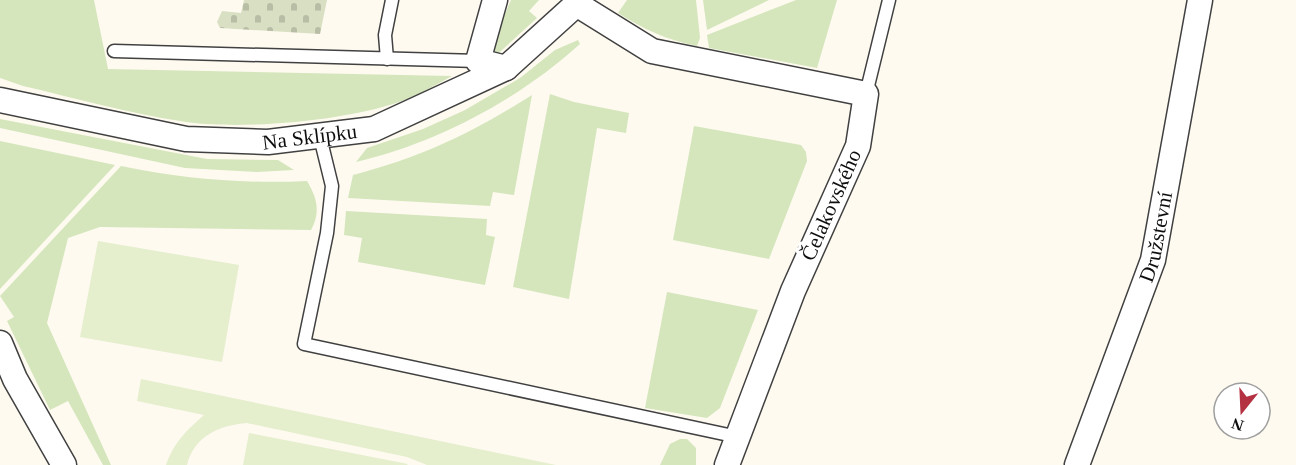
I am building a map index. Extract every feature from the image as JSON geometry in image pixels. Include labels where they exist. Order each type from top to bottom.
[{"type":"street","points":[[495,0],[478,61],[506,68]]},
{"type":"street","name":"Družstevní","points":[[1077,465],[1154,260],[1200,0]]},
{"type":"street","points":[[579,2],[652,51],[866,94]]},
{"type":"street","name":"Na Sklípku","points":[[0,100],[186,139],[268,142],[320,138],[374,129],[506,68],[579,2]]},
{"type":"street","name":"Čelakovského","points":[[727,465],[793,291],[858,146],[866,94]]},
{"type":"street","points":[[0,343],[15,379],[64,465]]},
{"type":"lane","points":[[387,59],[385,35],[392,0]]},
{"type":"lane","points":[[866,94],[889,0]]},
{"type":"lane","points":[[114,51],[478,61]]},
{"type":"lane","points":[[320,138],[332,186],[327,233],[304,344],[738,437]]},
{"type":"green space","points":[[0,0],[94,0],[108,69],[452,76],[407,99],[384,107],[326,118],[232,125],[160,118],[23,86],[0,78]]},
{"type":"green space","points":[[244,0],[327,0],[320,34],[220,28],[217,22],[222,11],[241,13]]},
{"type":"green space","points":[[511,0],[539,0],[529,11],[537,18],[490,61],[485,59]]},
{"type":"green space","points":[[627,0],[696,0],[700,38],[697,46],[656,33],[618,13]]},
{"type":"green space","points":[[703,0],[769,0],[707,30]]},
{"type":"green space","points":[[796,0],[837,0],[817,68],[709,48],[707,35]]},
{"type":"green space","points":[[578,40],[580,44],[556,64],[503,101],[475,117],[416,143],[356,162],[367,148],[423,129],[465,110],[520,78],[555,50]]},
{"type":"green space","points":[[550,94],[574,102],[629,113],[626,133],[597,128],[569,299],[513,287]]},
{"type":"green space","points":[[532,95],[514,195],[493,192],[490,206],[348,198],[353,175],[446,143]]},
{"type":"green space","points":[[0,119],[207,159],[278,160],[294,170],[257,172],[185,168],[0,128]]},
{"type":"green space","points":[[694,126],[801,145],[806,152],[807,161],[769,259],[673,240]]},
{"type":"green space","points":[[0,141],[115,165],[0,289]]},
{"type":"green space","points":[[121,166],[214,180],[307,181],[315,199],[317,211],[311,230],[100,227],[68,238],[47,323],[111,465],[103,465],[68,401],[50,410],[7,321],[14,317],[0,296]]},
{"type":"green space","points":[[346,211],[487,219],[486,235],[495,237],[485,285],[358,262],[362,238],[344,235]]},
{"type":"green space","points":[[98,241],[239,265],[222,362],[80,337]]},
{"type":"green space","points":[[667,292],[758,310],[720,408],[707,418],[645,408]]},
{"type":"green space","points":[[141,379],[556,465],[427,465],[407,457],[247,423],[227,426],[202,439],[190,455],[187,465],[166,465],[182,437],[204,415],[137,401]]},
{"type":"green space","points":[[249,433],[408,464],[243,465]]},
{"type":"green space","points":[[680,439],[687,439],[696,448],[696,465],[660,465],[670,444]]}]
